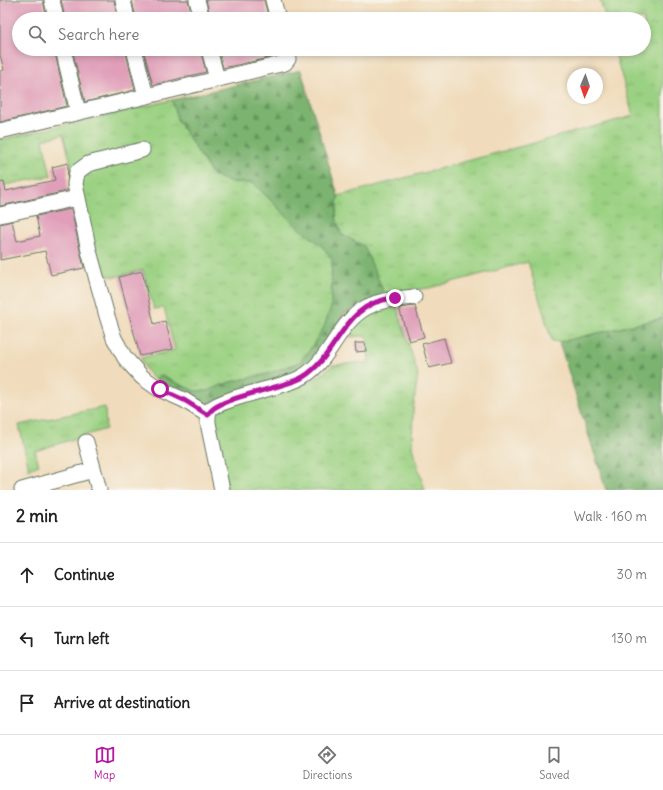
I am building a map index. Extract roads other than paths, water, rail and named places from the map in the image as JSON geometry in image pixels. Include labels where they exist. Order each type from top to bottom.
[{"type":"street","points":[[52,0],[55,12]]},
{"type":"street","points":[[123,0],[126,12]]},
{"type":"street","points":[[197,0],[200,12]]},
{"type":"street","points":[[273,0],[276,12]]},
{"type":"street","points":[[65,56],[78,112]]},
{"type":"street","points":[[136,56],[146,96]]},
{"type":"street","points":[[211,56],[217,79]]},
{"type":"street","points":[[0,131],[285,63],[288,59],[287,56]]},
{"type":"street","points":[[142,150],[88,164],[81,168],[75,177],[77,198],[114,338],[125,358],[142,376],[160,389],[184,400],[208,415],[222,490]]},
{"type":"street","points":[[0,215],[77,198]]},
{"type":"street","points":[[208,415],[216,405],[287,384],[310,372],[323,358],[347,325],[365,308],[387,299],[414,297]]},
{"type":"street","points":[[86,442],[99,490]]},
{"type":"street","points":[[22,490],[93,470]]}]
